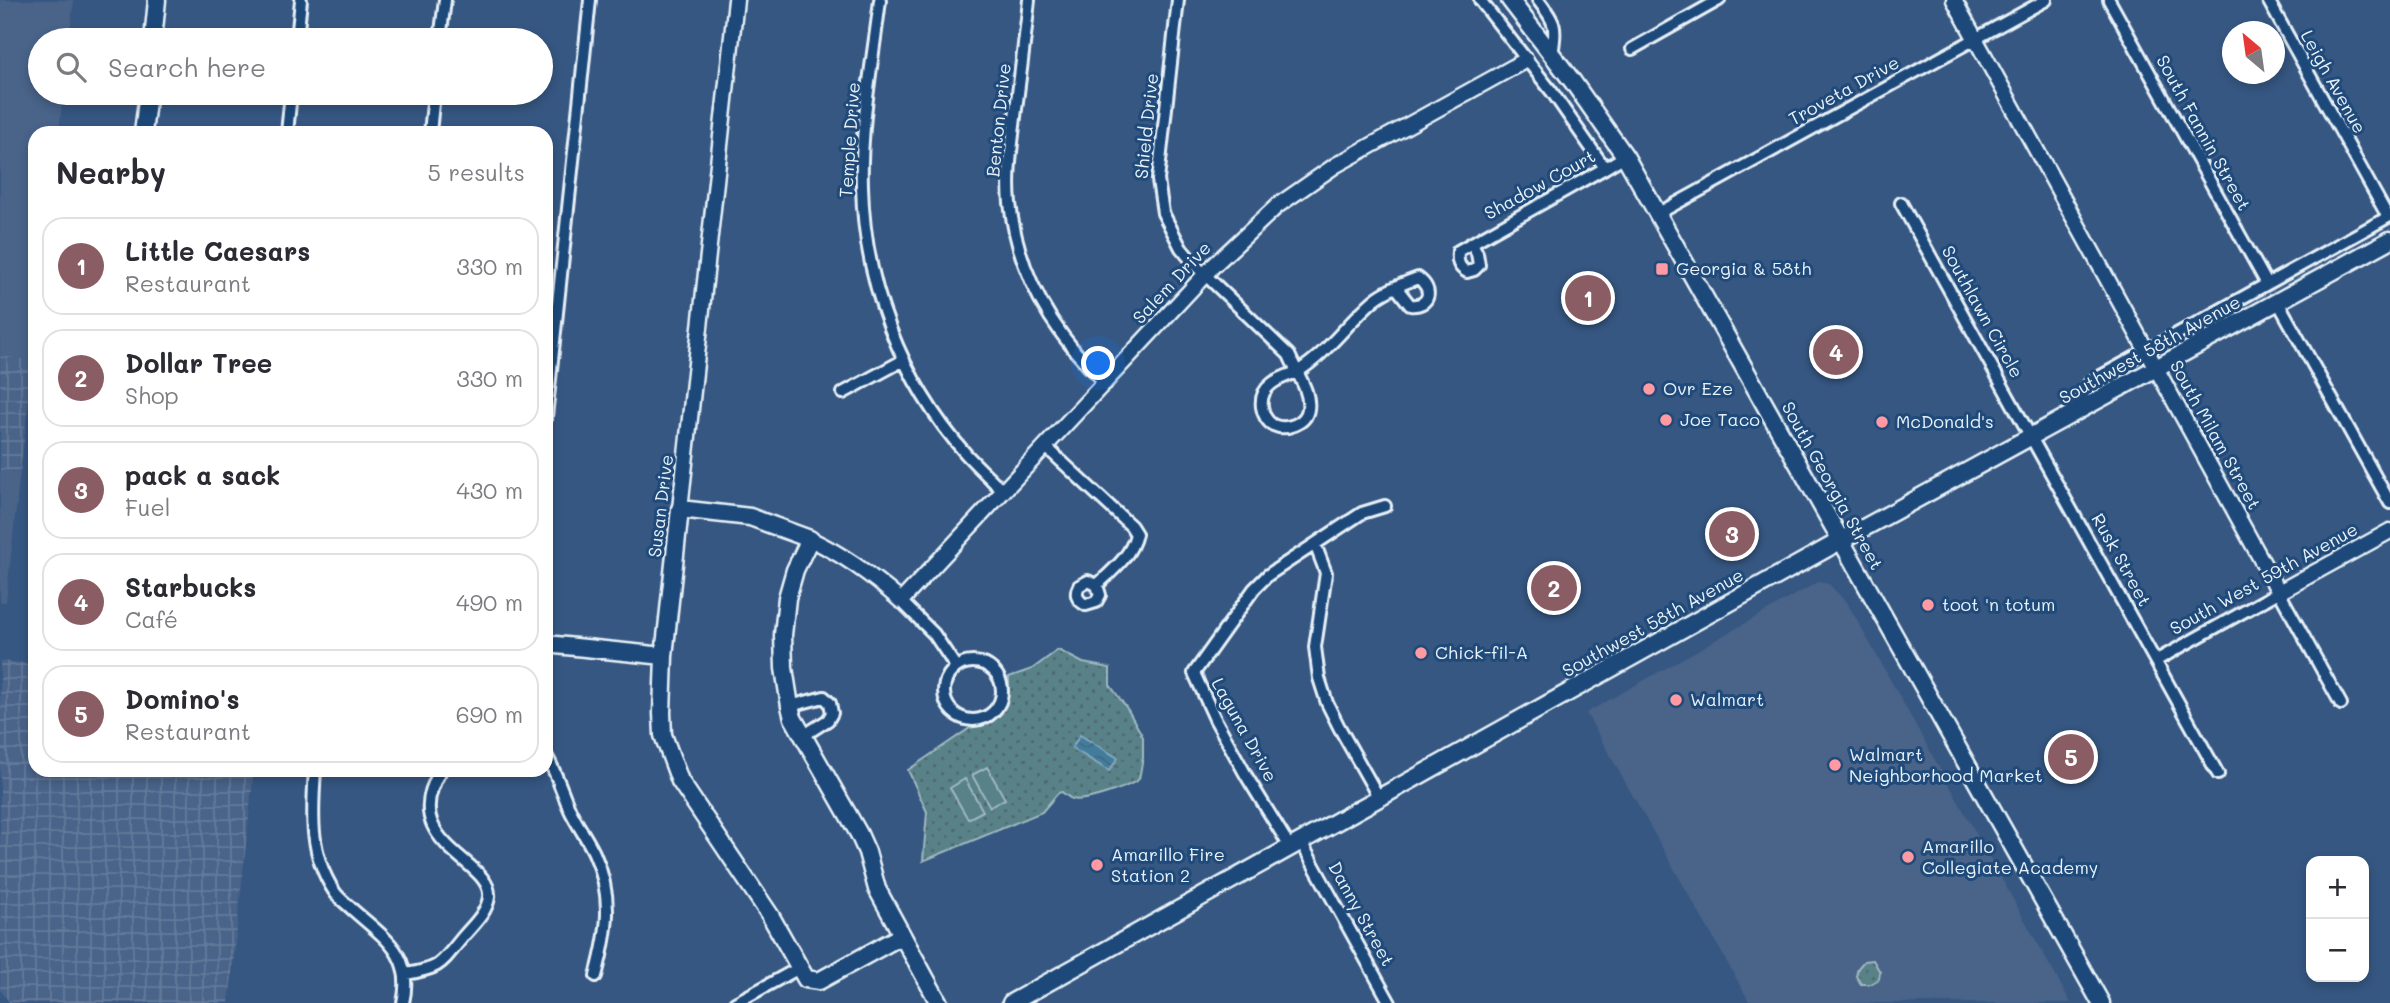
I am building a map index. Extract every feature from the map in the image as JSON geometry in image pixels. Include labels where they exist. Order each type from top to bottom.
[{"type":"main road","points":[[154,28],[157,0]]},
{"type":"main road","name":"South Georgia Street","points":[[1510,0],[1625,156],[1659,213],[1840,541],[2101,1003]]},
{"type":"main road","points":[[144,126],[146,105]]},
{"type":"main road","name":"Southwest 58th Avenue","points":[[1011,1003],[1840,541],[2390,240]]},
{"type":"main road","points":[[680,509],[750,517],[810,539],[795,570],[787,598],[783,635],[784,668],[793,718],[859,834],[877,889],[940,1003]]},
{"type":"main road","name":"Susan Drive","points":[[680,509],[664,656],[663,736],[680,781],[770,915],[803,973]]},
{"type":"main road","points":[[553,645],[664,656]]},
{"type":"main road","points":[[803,973],[819,981],[901,936]]},
{"type":"street","points":[[298,28],[301,0]]},
{"type":"street","points":[[442,28],[445,0]]},
{"type":"street","points":[[553,350],[590,0]]},
{"type":"street","name":"Susan Drive","points":[[680,509],[736,0]]},
{"type":"street","name":"Temple Drive","points":[[880,0],[863,149],[863,217],[870,263],[889,327],[919,389],[966,453],[1004,492]]},
{"type":"street","name":"Benton Drive","points":[[1029,0],[1010,167],[1010,201],[1015,233],[1035,291],[1051,321],[1069,345],[1106,384]]},
{"type":"street","name":"Shield Drive","points":[[1178,0],[1158,180],[1159,196],[1171,231],[1181,248],[1289,355],[1297,372]]},
{"type":"street","points":[[1480,0],[1572,118],[1605,168]]},
{"type":"street","points":[[1538,0],[1553,19],[1556,28],[1552,56]]},
{"type":"street","points":[[1632,49],[1719,0]]},
{"type":"street","name":"South Milam Street","points":[[1954,0],[2340,704]]},
{"type":"street","name":"Troveta Drive","points":[[1659,213],[2046,0]]},
{"type":"street","name":"South Fannin Street","points":[[2109,0],[2267,284]]},
{"type":"street","name":"Leigh Avenue","points":[[2268,0],[2389,216]]},
{"type":"street","name":"Salem Drive","points":[[901,601],[1259,220],[1304,185],[1336,165],[1526,60]]},
{"type":"street","points":[[288,126],[290,105]]},
{"type":"street","points":[[431,126],[434,105]]},
{"type":"street","name":"Shadow Court","points":[[1472,243],[1625,156]]},
{"type":"street","name":"Southlawn Circle","points":[[1901,203],[2032,438]]},
{"type":"street","points":[[2072,415],[2090,382],[2389,216]]},
{"type":"street","points":[[1297,372],[1306,388],[1308,409],[1304,418],[1294,426],[1283,428],[1271,424],[1263,413],[1261,399],[1269,385],[1316,360],[1374,299],[1396,288]]},
{"type":"street","points":[[2278,302],[2390,503]]},
{"type":"street","points":[[843,393],[904,360]]},
{"type":"street","name":"Rusk Street","points":[[2032,438],[2218,774]]},
{"type":"street","points":[[1046,447],[1131,526],[1136,534],[1133,547],[1097,585]]},
{"type":"street","name":"Laguna Drive","points":[[1296,844],[1247,777],[1215,719],[1194,673],[1254,589],[1268,575],[1362,513],[1385,506]]},
{"type":"street","name":"South West 59th Avenue","points":[[2157,660],[2390,531]]},
{"type":"street","points":[[810,539],[835,551],[873,576],[934,635],[956,667]]},
{"type":"street","points":[[1315,544],[1326,573],[1315,647],[1319,678],[1339,727],[1380,798]]},
{"type":"street","points":[[968,662],[991,668],[999,678],[1002,690],[1000,702],[993,712],[982,719],[970,720],[958,716],[949,708],[944,697],[944,685],[948,675],[956,667],[968,662]]},
{"type":"street","points":[[790,706],[818,697],[824,697],[830,703],[832,713],[828,720],[803,736]]},
{"type":"street","points":[[553,766],[571,811],[593,850],[602,873],[608,919],[596,976]]},
{"type":"street","points":[[314,777],[313,835],[318,858],[335,893],[397,951],[406,974],[406,990],[402,1003]]},
{"type":"street","points":[[406,974],[431,970],[443,962],[485,910],[489,896],[486,884],[451,851],[432,823],[428,802],[437,777]]},
{"type":"street","name":"Danny Street","points":[[1296,844],[1390,1003]]},
{"type":"street","points":[[735,1003],[803,973]]},
{"type":"shaded area","points":[[0,0],[74,0],[70,28],[28,28],[28,105],[62,105],[60,126],[28,126],[28,359],[0,356]]},
{"type":"shaded area","points":[[0,356],[28,359],[28,408],[20,472],[0,470]]},
{"type":"shaded area","points":[[0,470],[20,472],[6,602],[0,602]]},
{"type":"shaded area","points":[[1818,582],[1829,584],[1848,604],[2071,1003],[1750,1003],[1586,713]]},
{"type":"shaded area","points":[[0,661],[28,663],[28,777],[253,777],[229,1003],[10,1003],[0,990]]},
{"type":"green space","points":[[1058,650],[1083,663],[1110,668],[1110,685],[1143,737],[1139,779],[1117,790],[1086,799],[1072,799],[1062,792],[1058,793],[1042,812],[923,861],[927,812],[908,770],[970,728],[987,724],[1002,713],[1009,694],[1009,677],[1032,669]]},
{"type":"green space","points":[[987,767],[1005,799],[990,807],[972,775]]},
{"type":"green space","points":[[965,779],[983,811],[968,819],[950,788]]},
{"type":"green space","points":[[1873,960],[1880,972],[1879,979],[1870,984],[1861,984],[1856,976],[1858,968],[1864,961]]},
{"type":"water","points":[[1080,735],[1118,758],[1109,771],[1072,748]]},
{"type":"place","name":"Georgia & 58th","points":[[1662,269]]},
{"type":"place","name":"Little Caesars","points":[[1588,298]]},
{"type":"place","name":"Starbucks","points":[[1836,352]]},
{"type":"place","name":"Ovr Eze","points":[[1649,389]]},
{"type":"place","name":"Joe Taco","points":[[1666,420]]},
{"type":"place","name":"McDonald's","points":[[1882,422]]},
{"type":"place","name":"pack a sack","points":[[1732,534]]},
{"type":"place","name":"Dollar Tree","points":[[1554,588]]},
{"type":"place","name":"toot 'n totum","points":[[1928,605]]},
{"type":"place","name":"Chick-fil-A","points":[[1421,653]]},
{"type":"place","name":"Walmart","points":[[1676,700]]},
{"type":"place","name":"Domino's","points":[[2071,757]]},
{"type":"place","name":"Walmart Neighborhood Market","points":[[1835,765]]},
{"type":"place","name":"Amarillo Collegiate Academy","points":[[1908,857]]},
{"type":"place","name":"Amarillo Fire Station 2","points":[[1097,865]]}]
